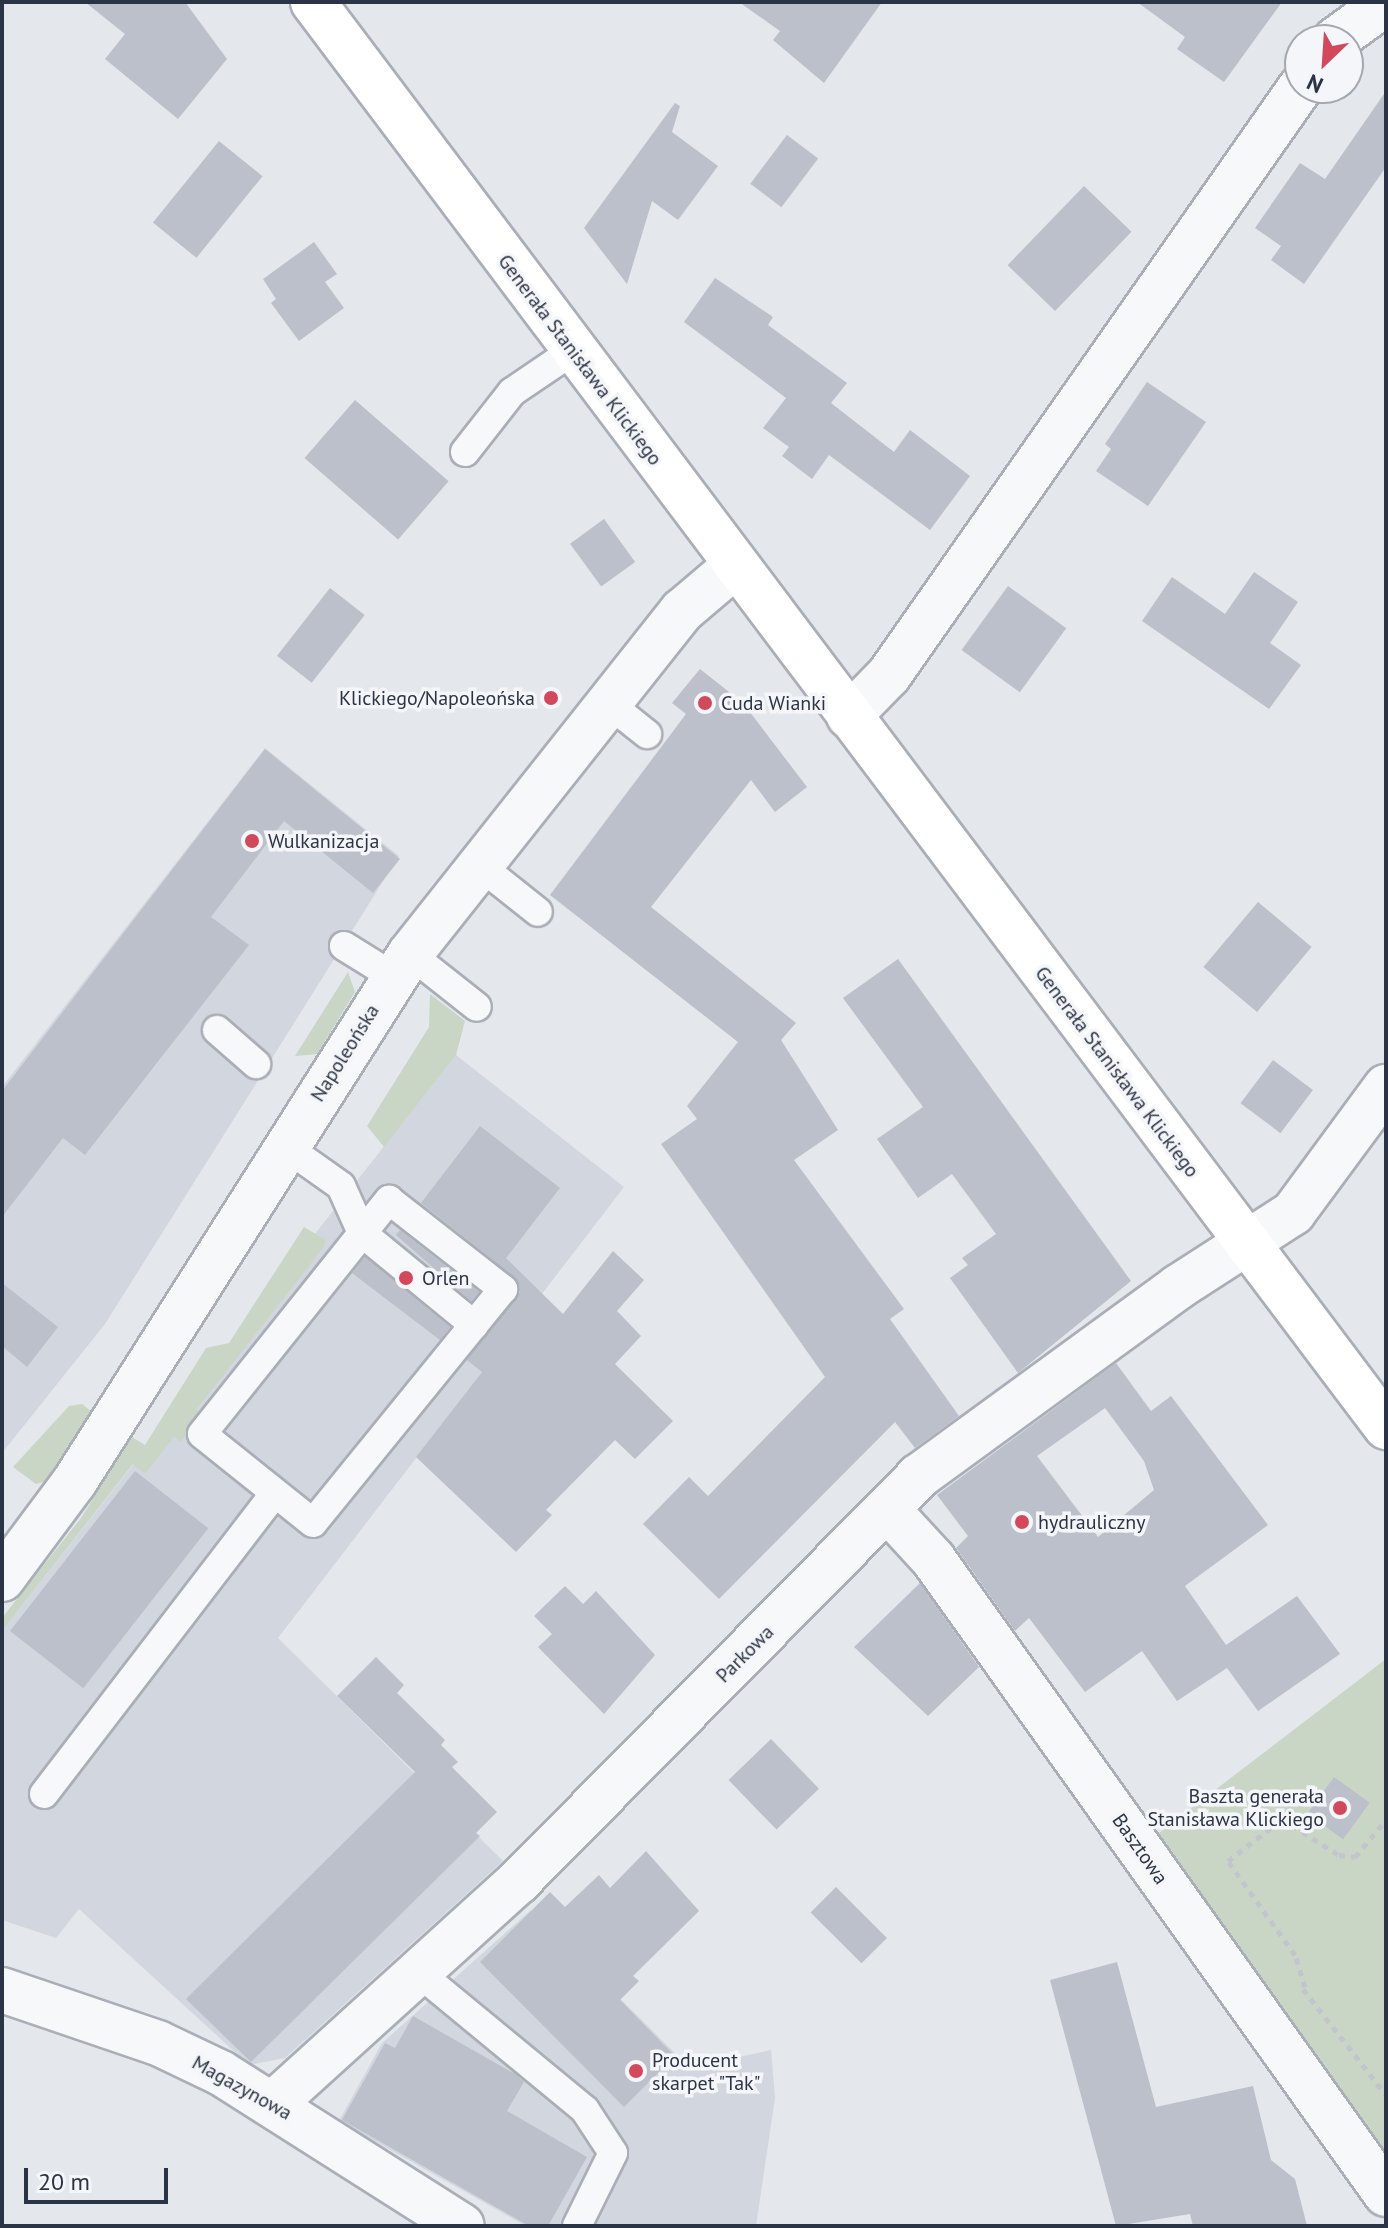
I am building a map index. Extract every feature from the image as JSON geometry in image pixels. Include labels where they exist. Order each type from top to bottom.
[{"type":"street","name":"Generała Stanisława Klickiego","points":[[313,2],[1386,1427]]},
{"type":"street","points":[[1357,24],[1386,3]]},
{"type":"street","points":[[849,716],[889,675],[1289,104]]},
{"type":"street","name":"Napoleońska","points":[[2,1579],[75,1481],[402,966],[682,611],[736,565]]},
{"type":"street","name":"Parkowa","points":[[274,2103],[419,1973],[919,1476],[982,1426],[1293,1213],[1386,1087]]},
{"type":"street","name":"Basztowa","points":[[888,1510],[933,1559],[1386,2194]]},
{"type":"street","name":"Magazynowa","points":[[2,1990],[158,2043],[274,2103],[462,2226]]},
{"type":"lane","points":[[465,452],[512,392],[574,350]]},
{"type":"lane","points":[[608,703],[647,734]]},
{"type":"lane","points":[[479,865],[538,912]]},
{"type":"lane","points":[[344,946],[402,966],[477,1007]]},
{"type":"lane","points":[[217,1030],[256,1064]]},
{"type":"lane","points":[[286,1147],[341,1186],[362,1233],[474,1325]]},
{"type":"lane","points":[[389,1200],[503,1289],[474,1325],[313,1523],[202,1434],[389,1200]]},
{"type":"lane","points":[[44,1794],[275,1493]]},
{"type":"lane","points":[[419,1973],[585,2110],[613,2153],[577,2226]]},
{"type":"path","points":[[1386,1820],[1355,1857],[1339,1855],[1282,1819],[1228,1861],[1295,1955],[1305,1987],[1386,2095]]},
{"type":"path","points":[[1296,1993],[1305,1987]]},
{"type":"shaded area","points":[[265,748],[399,856],[105,1324],[2,1453],[2,1087]]},
{"type":"shaded area","points":[[456,1055],[624,1187],[278,1638],[503,1861],[285,2058],[249,2065],[79,1909],[56,1938],[2,1920],[2,1631]]},
{"type":"shaded area","points":[[531,1910],[690,2068],[771,2050],[775,2098],[756,2226],[526,2226],[339,2121],[382,2043]]},
{"type":"green space","points":[[348,972],[355,992],[317,1054],[295,1056]]},
{"type":"green space","points":[[430,994],[465,1021],[456,1055],[384,1147],[367,1126],[429,1027]]},
{"type":"green space","points":[[304,1227],[326,1240],[323,1248],[196,1410],[201,1415],[181,1442],[174,1437],[145,1474],[133,1464],[2,1631],[2,1618],[81,1518],[132,1437],[145,1445],[206,1348],[229,1343]]},
{"type":"green space","points":[[82,1404],[92,1412],[47,1481],[36,1484],[13,1467],[69,1406]]},
{"type":"green space","points":[[1386,1659],[1386,2160],[1159,1833]]},
{"type":"building","points":[[85,2],[185,2],[227,59],[178,119],[105,59],[125,34]]},
{"type":"building","points":[[739,2],[882,2],[824,83],[773,40],[780,31]]},
{"type":"building","points":[[1137,2],[1282,2],[1224,82],[1177,49],[1185,37]]},
{"type":"building","points":[[1386,91],[1386,167],[1304,284],[1271,260],[1281,246],[1255,228],[1300,163],[1325,179]]},
{"type":"building","points":[[675,103],[680,106],[672,132],[718,166],[678,220],[652,201],[627,284],[584,228]]},
{"type":"building","points":[[787,135],[818,158],[781,207],[750,184]]},
{"type":"building","points":[[219,141],[263,176],[196,258],[153,223]]},
{"type":"building","points":[[1084,186],[1131,232],[1055,311],[1008,265]]},
{"type":"building","points":[[314,242],[337,274],[325,282],[344,308],[299,341],[271,303],[276,299],[263,279]]},
{"type":"building","points":[[715,278],[773,317],[768,325],[847,383],[831,403],[894,452],[910,430],[970,476],[930,530],[829,455],[812,479],[782,456],[789,447],[763,428],[786,398],[684,322]]},
{"type":"building","points":[[1147,382],[1206,422],[1148,506],[1096,471],[1111,449],[1105,444]]},
{"type":"building","points":[[355,400],[449,481],[398,539],[304,458]]},
{"type":"building","points":[[604,519],[635,562],[601,587],[570,544]]},
{"type":"building","points":[[1254,572],[1298,602],[1270,643],[1301,665],[1269,709],[1142,621],[1172,577],[1225,614]]},
{"type":"building","points":[[1008,586],[1066,628],[1020,692],[962,650]]},
{"type":"building","points":[[330,588],[365,615],[312,683],[277,656]]},
{"type":"building","points":[[700,669],[743,703],[807,787],[775,812],[751,780],[651,907],[796,1023],[781,1040],[838,1130],[794,1160],[904,1309],[890,1319],[959,1416],[915,1448],[895,1422],[719,1599],[643,1524],[689,1477],[708,1496],[825,1377],[661,1144],[697,1119],[687,1106],[738,1042],[550,895],[686,714],[672,703]]},
{"type":"building","points":[[265,749],[400,859],[373,893],[284,821],[211,917],[249,945],[85,1155],[63,1138],[2,1217],[2,1091]]},
{"type":"building","points":[[1258,902],[1312,947],[1257,1012],[1203,967]]},
{"type":"building","points":[[898,959],[1131,1281],[1018,1373],[950,1278],[968,1265],[962,1258],[996,1234],[952,1174],[918,1198],[877,1139],[923,1107],[843,998]]},
{"type":"building","points":[[1273,1060],[1313,1090],[1280,1133],[1241,1103]]},
{"type":"building","points":[[480,1126],[560,1188],[506,1258],[563,1314],[613,1251],[644,1280],[617,1311],[641,1336],[615,1364],[673,1421],[635,1459],[615,1440],[546,1510],[552,1515],[516,1552],[416,1457],[482,1372],[467,1360],[520,1292],[513,1276],[421,1203]]},
{"type":"building","points":[[388,1228],[396,1235],[400,1230],[479,1292],[471,1301]]},
{"type":"building","points":[[365,1257],[450,1327],[440,1340],[352,1273]]},
{"type":"building","points":[[2,1283],[58,1327],[27,1367],[2,1346]]},
{"type":"building","points":[[1116,1363],[1151,1411],[1171,1396],[1268,1525],[1185,1586],[1226,1645],[1297,1596],[1340,1654],[1258,1711],[1227,1668],[1177,1701],[1142,1651],[1085,1692],[1029,1618],[1015,1631],[956,1548],[968,1536],[937,1495]],"holes":[[[1105,1408],[1144,1461],[1154,1490],[1098,1537],[1037,1456]]]},
{"type":"building","points":[[135,1471],[208,1528],[83,1688],[10,1631]]},
{"type":"building","points":[[920,1583],[979,1667],[928,1716],[854,1647]]},
{"type":"building","points":[[565,1586],[583,1604],[596,1591],[655,1655],[604,1714],[538,1647],[552,1634],[534,1616]]},
{"type":"building","points":[[376,1657],[404,1685],[397,1693],[445,1740],[441,1745],[458,1762],[452,1767],[497,1812],[476,1833],[480,1836],[251,2062],[186,1999],[415,1772],[337,1696]]},
{"type":"building","points":[[771,1739],[819,1789],[776,1830],[729,1780]]},
{"type":"building","name":"Baszta generała Stanisława Klickiego","points":[[1334,1777],[1370,1803],[1343,1839],[1308,1813]]},
{"type":"building","points":[[646,1851],[699,1911],[633,1976],[639,1981],[620,2000],[675,2056],[624,2107],[480,1962],[550,1892],[565,1907],[599,1875],[610,1888]]},
{"type":"building","points":[[836,1887],[887,1938],[861,1963],[811,1912]]},
{"type":"building","points":[[1117,1962],[1156,2107],[1253,2086],[1271,2160],[1295,2179],[1307,2226],[1193,2226],[1190,2214],[1116,2226],[1050,1980]]},
{"type":"building","points":[[413,2016],[515,2074],[524,2082],[507,2111],[587,2157],[548,2226],[529,2226],[342,2120],[385,2043],[395,2048]]},
{"type":"place","name":"Klickiego/Napoleońska","points":[[551,698]]},
{"type":"place","name":"Cuda Wianki","points":[[705,703]]},
{"type":"place","name":"Wulkanizacja","points":[[252,841]]},
{"type":"place","name":"Orlen","points":[[406,1278]]},
{"type":"place","name":"hydrauliczny","points":[[1022,1522]]},
{"type":"place","name":"Baszta generała Stanisława Klickiego","points":[[1340,1808]]},
{"type":"place","name":"Producent skarpet \"Tak\"","points":[[636,2071]]}]
